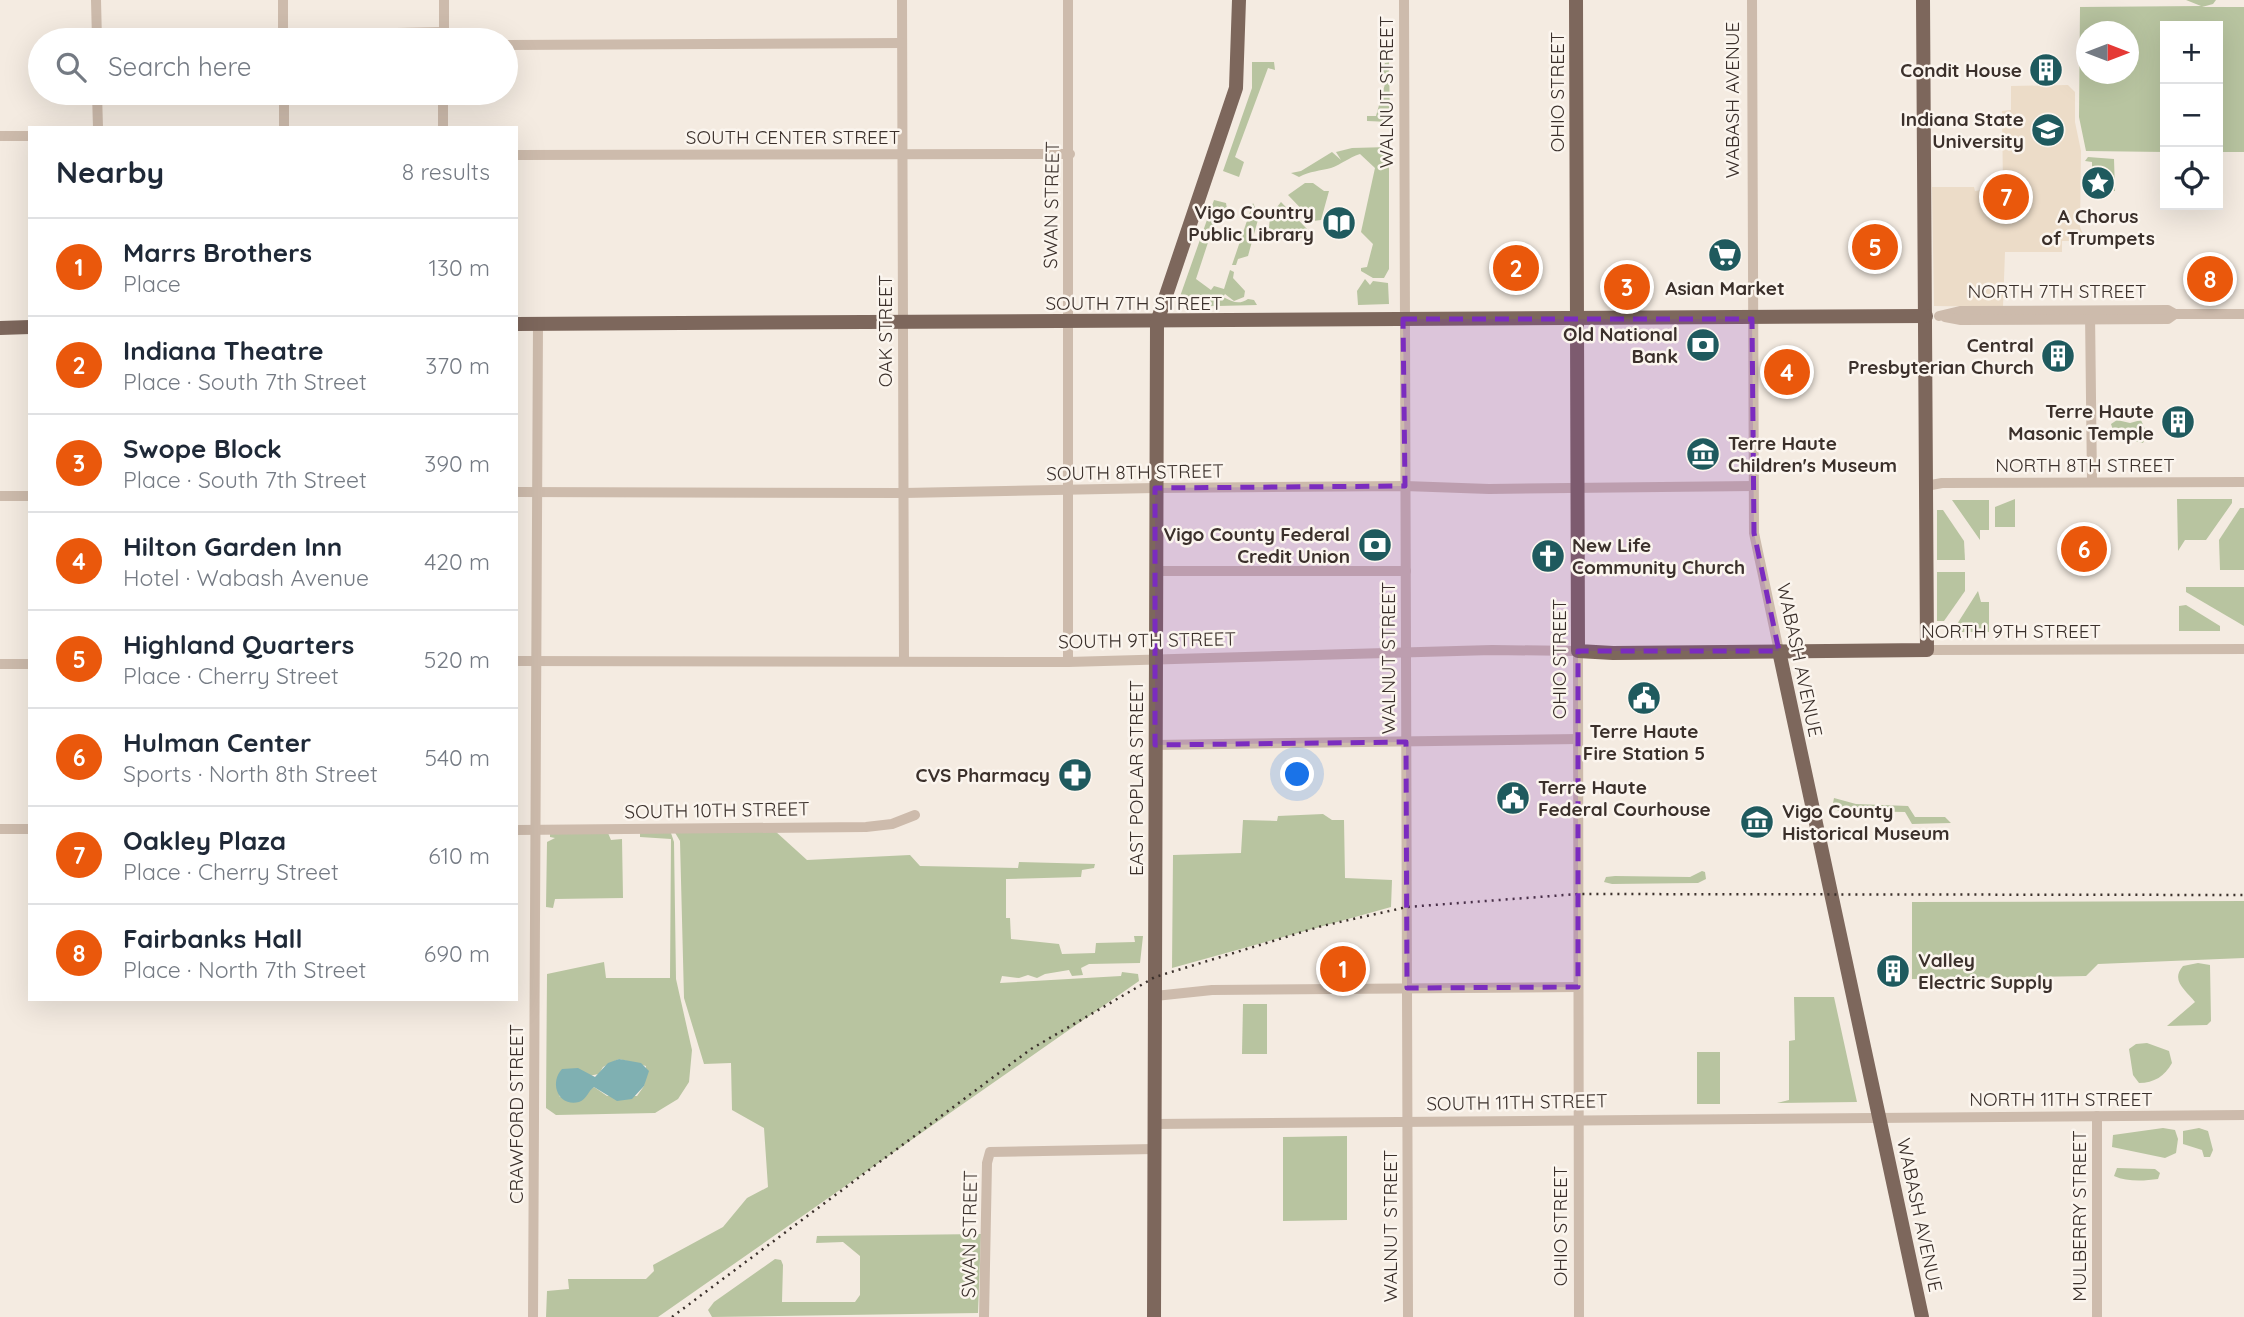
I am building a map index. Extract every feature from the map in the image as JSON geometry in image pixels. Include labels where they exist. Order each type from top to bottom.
[{"type":"main road","name":"EAST POPLAR STREET","points":[[1154,1317],[1157,322],[1236,88],[1239,0]]},
{"type":"main road","name":"OHIO STREET","points":[[1576,0],[1578,651]]},
{"type":"main road","points":[[1923,0],[1933,316],[1926,486],[1927,650]]},
{"type":"main road","name":"NORTH 7TH STREET","points":[[1752,319],[1933,316]]},
{"type":"main road","name":"SOUTH 7TH STREET","points":[[518,324],[1752,319]]},
{"type":"main road","points":[[0,328],[28,327]]},
{"type":"main road","name":"NORTH 9TH STREET","points":[[1779,651],[1927,650]]},
{"type":"main road","name":"SOUTH 9TH STREET","points":[[1578,651],[1779,651]]},
{"type":"main road","name":"WABASH AVENUE","points":[[1779,651],[1922,1317]]},
{"type":"street","points":[[96,0],[97,28]]},
{"type":"street","points":[[283,0],[283,28]]},
{"type":"street","points":[[444,0],[444,28]]},
{"type":"street","name":"OAK STREET","points":[[902,0],[904,661]]},
{"type":"street","name":"SWAN STREET","points":[[1068,0],[1068,662]]},
{"type":"street","name":"WALNUT STREET","points":[[1404,0],[1408,1317]]},
{"type":"street","name":"WABASH AVENUE","points":[[1752,0],[1755,543],[1779,651]]},
{"type":"street","points":[[518,45],[902,43]]},
{"type":"street","points":[[97,105],[97,126]]},
{"type":"street","points":[[284,105],[284,126]]},
{"type":"street","points":[[443,105],[443,126]]},
{"type":"street","points":[[0,136],[28,135]]},
{"type":"street","name":"SOUTH CENTER STREET","points":[[518,155],[1070,154]]},
{"type":"street","name":"NORTH 7TH STREET","points":[[1933,316],[1960,311],[2090,315],[2168,310],[2175,314],[2244,314]]},
{"type":"street","points":[[2090,315],[2092,482]]},
{"type":"street","name":"CRAWFORD STREET","points":[[533,1317],[538,323]]},
{"type":"street","name":"NORTH 8TH STREET","points":[[1926,486],[2244,482]]},
{"type":"street","name":"SOUTH 8TH STREET","points":[[518,492],[904,493],[1156,488],[1405,486],[1489,489],[1753,486]]},
{"type":"street","points":[[0,496],[28,496]]},
{"type":"street","points":[[1156,571],[1406,571]]},
{"type":"street","name":"NORTH 9TH STREET","points":[[1927,650],[2244,649]]},
{"type":"street","name":"SOUTH 9TH STREET","points":[[518,661],[1068,662],[1407,652],[1578,651]]},
{"type":"street","name":"OHIO STREET","points":[[1578,651],[1579,1317]]},
{"type":"street","points":[[0,664],[28,664]]},
{"type":"street","points":[[1155,745],[1578,740]]},
{"type":"street","name":"SOUTH 10TH STREET","points":[[518,830],[866,827],[892,824],[915,815]]},
{"type":"street","points":[[0,829],[28,829]]},
{"type":"street","points":[[1155,996],[1212,990],[1578,987]]},
{"type":"street","name":"NORTH 11TH STREET","points":[[1879,1117],[2244,1115]]},
{"type":"street","name":"MULBERRY STREET","points":[[2097,1116],[2097,1317]]},
{"type":"street","name":"SOUTH 11TH STREET","points":[[1154,1124],[1879,1117]]},
{"type":"street","name":"SWAN STREET","points":[[985,1317],[987,1163],[990,1153],[1154,1149]]},
{"type":"highlighted area","points":[[1403,319],[1752,319],[1754,533],[1779,651],[1578,651],[1578,987],[1407,988],[1406,742],[1155,745],[1155,488],[1405,486]]},
{"type":"green space","points":[[2186,0],[2216,0],[2213,4],[2202,7],[2244,7],[2244,152],[2223,152],[2223,21],[2160,21],[2160,152],[2086,151],[2079,117],[2079,84],[2139,84],[2139,21],[2080,21],[2080,7],[2201,6]]},
{"type":"green space","points":[[1252,62],[1274,62],[1275,70],[1268,68],[1235,157],[1244,162],[1239,177],[1223,171],[1252,88]]},
{"type":"green space","points":[[1389,62],[1390,122],[1367,121],[1367,116],[1376,116],[1387,77],[1381,73],[1385,63]]},
{"type":"green space","points":[[1389,147],[1389,269],[1384,278],[1373,278],[1361,271],[1361,268],[1367,267],[1373,244],[1361,232],[1375,168],[1360,154],[1331,168],[1299,177],[1291,173],[1301,171],[1332,152],[1341,160],[1336,152],[1352,148]]},
{"type":"green space","points":[[2088,157],[2114,159],[2115,191],[2086,191],[2086,183],[2092,183],[2092,162],[2085,161]]},
{"type":"green space","points":[[1305,183],[1313,183],[1324,191],[1329,191],[1321,220],[1313,221],[1288,195]]},
{"type":"green space","points":[[1214,200],[1226,203],[1227,209],[1219,209],[1196,279],[1211,290],[1214,286],[1224,289],[1230,270],[1234,272],[1233,278],[1245,291],[1244,297],[1234,301],[1225,294],[1223,297],[1236,302],[1254,300],[1257,305],[1218,306],[1217,301],[1215,306],[1177,305]]},
{"type":"green space","points":[[1281,202],[1307,229],[1304,238],[1280,239],[1269,228],[1270,216]]},
{"type":"green space","points":[[1253,203],[1259,216],[1248,256],[1238,259],[1236,265],[1232,265]]},
{"type":"green space","points":[[1365,279],[1370,285],[1373,281],[1388,283],[1389,304],[1358,305],[1357,291]]},
{"type":"green space","points":[[2117,420],[2130,423],[2141,420],[2147,434],[2143,443],[2115,436],[2111,424]]},
{"type":"green space","points":[[2015,499],[2015,527],[1995,527],[1995,507]]},
{"type":"green space","points":[[2177,499],[2232,499],[2232,503],[2206,540],[2185,540],[2178,551]]},
{"type":"green space","points":[[1952,500],[1989,500],[1989,530],[1980,530],[1980,540]]},
{"type":"green space","points":[[2240,508],[2244,508],[2244,570],[2220,570],[2219,540]]},
{"type":"green space","points":[[1937,510],[1943,510],[1964,541],[1965,560],[1937,560]]},
{"type":"green space","points":[[1937,572],[1965,572],[1965,591],[1944,621],[1937,621]]},
{"type":"green space","points":[[2186,587],[2244,587],[2244,626],[2186,592]]},
{"type":"green space","points":[[1978,591],[1981,602],[1989,602],[1989,632],[1952,632]]},
{"type":"green space","points":[[2186,605],[2220,626],[2220,631],[2179,631],[2179,606]]},
{"type":"green space","points":[[1834,798],[1856,804],[1908,806],[1915,817],[1945,817],[1951,823],[1912,824],[1905,812],[1839,811],[1832,808]]},
{"type":"green space","points":[[1323,814],[1332,820],[1344,820],[1345,878],[1392,880],[1391,907],[1172,968],[1173,855],[1241,853],[1243,820],[1277,821],[1278,816]]},
{"type":"green space","points":[[674,831],[775,831],[807,860],[910,855],[920,866],[1018,868],[1019,862],[1095,864],[1094,868],[1082,870],[1081,877],[1006,879],[1006,918],[1010,918],[1011,939],[1059,944],[1062,954],[1095,953],[1096,943],[1135,942],[1134,936],[1143,936],[1140,963],[1089,964],[1081,968],[1083,975],[1072,976],[1069,970],[1037,978],[1028,975],[1019,978],[1002,976],[1000,983],[1121,976],[1122,972],[1138,974],[1139,981],[658,1317],[546,1317],[547,1291],[569,1289],[568,1279],[646,1279],[654,1271],[653,1265],[723,1227],[747,1198],[768,1187],[764,1128],[732,1110],[731,1063],[704,1064],[684,998],[680,841]]},
{"type":"green space","points":[[608,833],[611,840],[622,839],[623,898],[555,899],[553,908],[546,907],[547,842],[555,838],[550,837],[550,834]]},
{"type":"green space","points":[[640,833],[671,833],[674,842],[676,979],[692,1050],[689,1082],[678,1099],[655,1113],[556,1115],[546,1108],[547,974],[604,962],[606,978],[670,978],[671,839],[640,837]],"holes":[[[619,1059],[646,1066],[644,1086],[637,1096],[607,1096],[594,1087],[572,1102],[559,1096],[588,1076],[599,1074],[603,1067]]]},
{"type":"green space","points":[[1705,872],[1706,879],[1698,883],[1604,882],[1606,877],[1690,877]]},
{"type":"green space","points":[[2244,901],[2244,958],[2098,964],[2086,976],[1912,979],[1912,902]]},
{"type":"green space","points":[[2198,963],[2210,965],[2211,1021],[2207,1025],[2167,1026],[2195,1002],[2181,985],[2178,976],[2183,966]]},
{"type":"green space","points":[[1794,997],[1834,997],[1857,1102],[1777,1103],[1789,1100],[1789,1041],[1795,1040]]},
{"type":"green space","points":[[1243,1004],[1267,1004],[1267,1054],[1242,1054]]},
{"type":"green space","points":[[2147,1043],[2169,1051],[2172,1063],[2158,1078],[2139,1083],[2133,1075],[2129,1049],[2136,1044]]},
{"type":"green space","points":[[1697,1052],[1720,1052],[1720,1104],[1697,1104]]},
{"type":"green space","points":[[2163,1128],[2175,1130],[2178,1139],[2176,1153],[2165,1158],[2112,1147],[2113,1135]]},
{"type":"green space","points":[[2199,1128],[2208,1131],[2213,1150],[2210,1157],[2204,1157],[2202,1150],[2183,1144],[2183,1131]]},
{"type":"green space","points":[[1347,1136],[1347,1220],[1283,1221],[1283,1137]]},
{"type":"green space","points":[[2117,1168],[2155,1169],[2160,1173],[2158,1179],[2130,1180],[2114,1176]]},
{"type":"green space","points":[[981,1234],[978,1313],[712,1317],[708,1310],[714,1302],[775,1259],[781,1260],[783,1265],[782,1302],[855,1302],[860,1295],[860,1256],[843,1242],[816,1243],[817,1236]]},
{"type":"shaded area","points":[[2068,85],[2075,92],[2075,122],[2081,151],[2080,227],[2086,241],[2062,241],[2062,252],[2005,252],[2003,307],[1934,306],[1932,187],[1974,187],[1975,191],[2003,187],[2002,111],[2011,110],[2011,86]]},
{"type":"water","points":[[619,1059],[641,1063],[649,1071],[644,1086],[632,1099],[617,1101],[594,1087],[579,1102],[566,1101],[558,1093],[556,1081],[562,1069],[578,1068],[595,1077],[608,1063]]},
{"type":"railway","points":[[672,1317],[1031,1049],[1155,977],[1322,926],[1407,907],[1578,894],[2244,895]]},
{"type":"place","name":"Condit House","points":[[2046,70]]},
{"type":"place","name":"Indiana State University","points":[[2048,130]]},
{"type":"place","name":"A Chorus of Trumpets","points":[[2098,183]]},
{"type":"place","name":"Oakley Plaza","points":[[2006,197]]},
{"type":"place","name":"Vigo Country Public Library","points":[[1339,223]]},
{"type":"place","name":"Highland Quarters","points":[[1875,247]]},
{"type":"place","name":"Asian Market","points":[[1725,255]]},
{"type":"place","name":"Indiana Theatre","points":[[1516,268]]},
{"type":"place","name":"Fairbanks Hall","points":[[2210,279]]},
{"type":"place","name":"Swope Block","points":[[1627,287]]},
{"type":"place","name":"Old National Bank","points":[[1703,345]]},
{"type":"place","name":"Central Presbyterian Church","points":[[2058,356]]},
{"type":"place","name":"Hilton Garden Inn","points":[[1787,372]]},
{"type":"place","name":"Terre Haute Masonic Temple","points":[[2178,422]]},
{"type":"place","name":"Terre Haute Children's Museum","points":[[1703,454]]},
{"type":"place","name":"Vigo County Federal Credit Union","points":[[1375,545]]},
{"type":"place","name":"Hulman Center","points":[[2084,549]]},
{"type":"place","name":"New Life Community Church","points":[[1548,556]]},
{"type":"place","name":"Terre Haute Fire Station 5","points":[[1644,698]]},
{"type":"place","name":"CVS Pharmacy","points":[[1075,775]]},
{"type":"place","name":"Terre Haute Federal Courhouse","points":[[1513,798]]},
{"type":"place","name":"Vigo County Historical Museum","points":[[1757,822]]},
{"type":"place","name":"Marrs Brothers","points":[[1343,969]]},
{"type":"place","name":"Valley Electric Supply","points":[[1893,971]]}]
